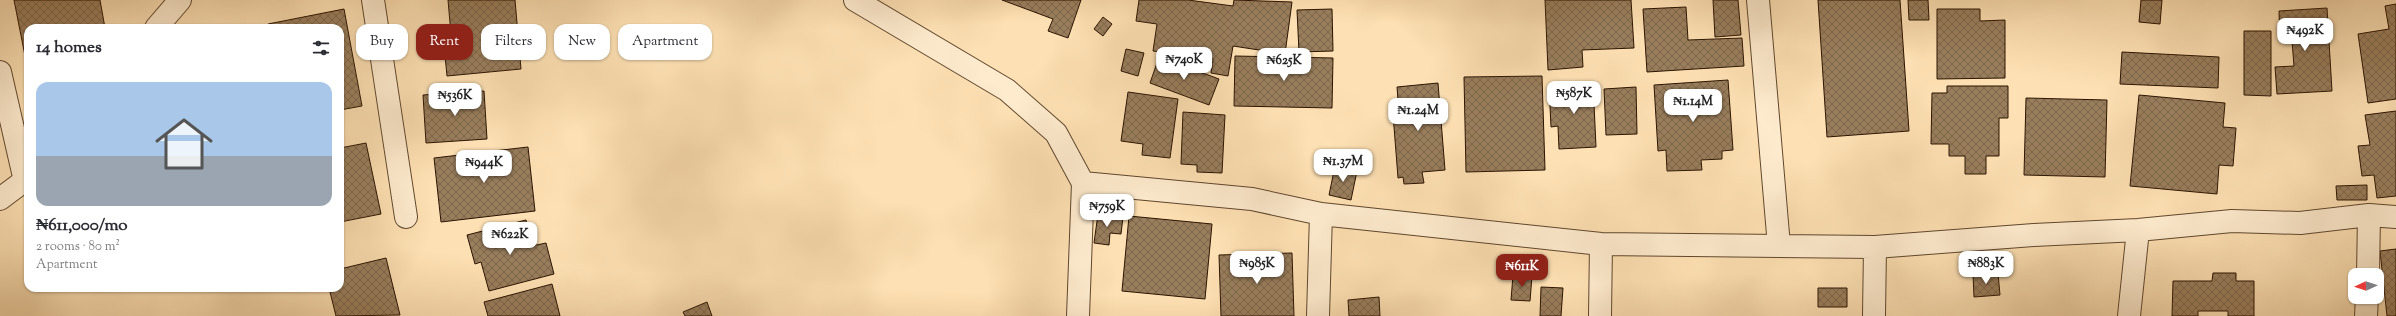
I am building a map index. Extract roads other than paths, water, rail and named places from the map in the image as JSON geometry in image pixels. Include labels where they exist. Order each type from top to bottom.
[{"type":"street","points":[[159,24],[180,0]]},
{"type":"street","points":[[373,0],[406,217]]},
{"type":"street","points":[[855,0],[1008,90],[1056,134],[1083,183],[1078,316]]},
{"type":"street","points":[[1758,0],[1779,246]]},
{"type":"street","points":[[0,72],[24,167]]},
{"type":"street","points":[[0,199],[24,181]]},
{"type":"street","points":[[1083,183],[1252,199],[1321,214],[1601,244],[1875,247],[2034,235],[2138,230],[2232,221],[2300,223],[2369,215],[2396,217]]},
{"type":"street","points":[[1318,316],[1321,214]]},
{"type":"street","points":[[2368,268],[2369,215]]},
{"type":"street","points":[[2129,316],[2138,230]]},
{"type":"street","points":[[1600,316],[1601,244]]},
{"type":"street","points":[[1874,316],[1875,247]]},
{"type":"street","points":[[2366,316],[2367,304]]}]
